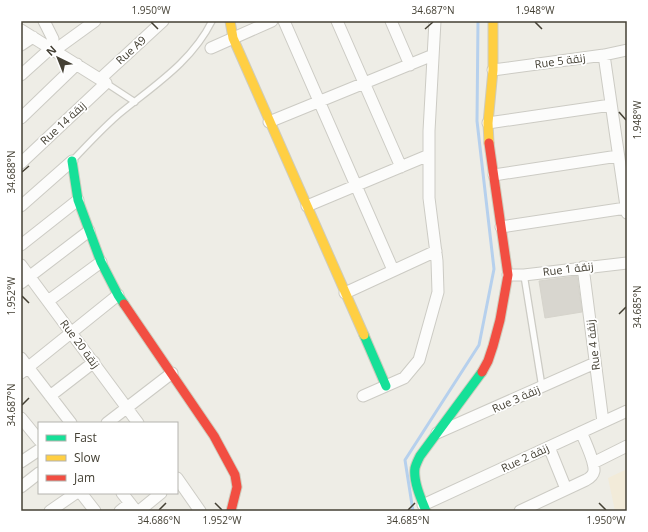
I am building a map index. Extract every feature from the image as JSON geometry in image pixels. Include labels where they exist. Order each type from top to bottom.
[{"type":"street","points":[[44,21],[53,39],[53,49]]},
{"type":"street","points":[[21,75],[53,49],[95,21]]},
{"type":"street","name":"Rue A9","points":[[103,81],[163,21]]},
{"type":"street","points":[[230,21],[233,38],[386,386]]},
{"type":"street","points":[[211,48],[272,21]]},
{"type":"street","points":[[284,21],[393,270]]},
{"type":"street","points":[[338,21],[401,167]]},
{"type":"street","points":[[391,21],[410,65]]},
{"type":"street","points":[[363,396],[404,378],[419,360],[438,292],[436,251],[429,198],[429,131],[435,21]]},
{"type":"street","points":[[424,508],[415,470],[420,456],[479,377],[488,361],[500,320],[508,275],[488,123],[493,70],[493,21]]},
{"type":"street","points":[[21,30],[103,81]]},
{"type":"street","points":[[21,45],[33,37]]},
{"type":"street","name":"Rue 5 زنقة","points":[[493,70],[604,55],[627,50]]},
{"type":"street","points":[[270,122],[433,55]]},
{"type":"street","points":[[501,227],[627,211],[604,55]]},
{"type":"street","points":[[21,118],[77,64]]},
{"type":"street","name":"Rue 14 زنقة","points":[[21,163],[103,81]]},
{"type":"street","points":[[488,123],[611,105]]},
{"type":"street","points":[[307,206],[429,155]]},
{"type":"street","points":[[494,174],[618,156]]},
{"type":"street","points":[[72,161],[78,200],[102,262],[118,295],[214,436],[235,475],[237,480],[236,495],[231,511]]},
{"type":"street","points":[[21,206],[72,161]]},
{"type":"street","points":[[21,245],[78,200]]},
{"type":"street","points":[[25,280],[89,231]]},
{"type":"street","points":[[345,293],[436,251]]},
{"type":"street","points":[[48,301],[102,262]]},
{"type":"street","name":"Rue 1 زنقة","points":[[508,275],[524,275],[627,263]]},
{"type":"street","name":"Rue 20 زنقة","points":[[21,265],[25,280],[48,301],[137,422]]},
{"type":"street","name":"Rue 4 زنقة","points":[[583,267],[603,422]]},
{"type":"street","points":[[70,422],[50,396],[23,366],[71,333],[118,295]]},
{"type":"street","points":[[50,396],[94,362]]},
{"type":"street","name":"Rue 3 زنقة","points":[[437,433],[595,363]]},
{"type":"street","points":[[108,422],[172,373]]},
{"type":"street","name":"Rue 2 زنقة","points":[[424,508],[627,411]]},
{"type":"street","points":[[22,421],[38,439]]},
{"type":"street","points":[[520,511],[591,477],[594,471],[593,464],[581,432]]},
{"type":"street","points":[[593,464],[627,446]]},
{"type":"street","points":[[549,447],[566,489]]},
{"type":"street","points":[[21,462],[38,451]]},
{"type":"street","points":[[21,487],[38,474]]},
{"type":"street","points":[[178,480],[200,511]]},
{"type":"street","points":[[50,511],[75,494]]},
{"type":"street","points":[[82,494],[95,511]]},
{"type":"street","points":[[120,511],[133,507],[123,494]]},
{"type":"street","points":[[139,511],[160,494]]},
{"type":"lane","points":[[72,161],[101,130],[165,78],[191,53],[200,43],[212,21]]},
{"type":"lane","points":[[103,81],[135,102]]},
{"type":"lane","points":[[524,275],[542,387]]},
{"type":"shaded area","points":[[627,469],[627,511],[615,511],[608,478]]},
{"type":"building","points":[[577,276],[582,312],[545,318],[539,281]]},
{"type":"waterway","points":[[413,511],[405,460],[479,345],[494,269],[477,121],[478,21]]},
{"type":"traffic: fast","points":[[72,161],[78,200],[101,262],[124,304]]},
{"type":"traffic: fast","points":[[364,335],[386,386]]},
{"type":"traffic: fast","points":[[426,511],[416,484],[416,464],[420,456],[482,372]]},
{"type":"traffic: slow","points":[[230,21],[233,38],[364,335]]},
{"type":"traffic: slow","points":[[489,143],[488,123],[493,70],[493,21]]},
{"type":"traffic: jam","points":[[482,372],[488,361],[500,320],[508,275],[489,143]]},
{"type":"traffic: jam","points":[[124,304],[214,436],[235,475],[237,487],[231,511]]}]
